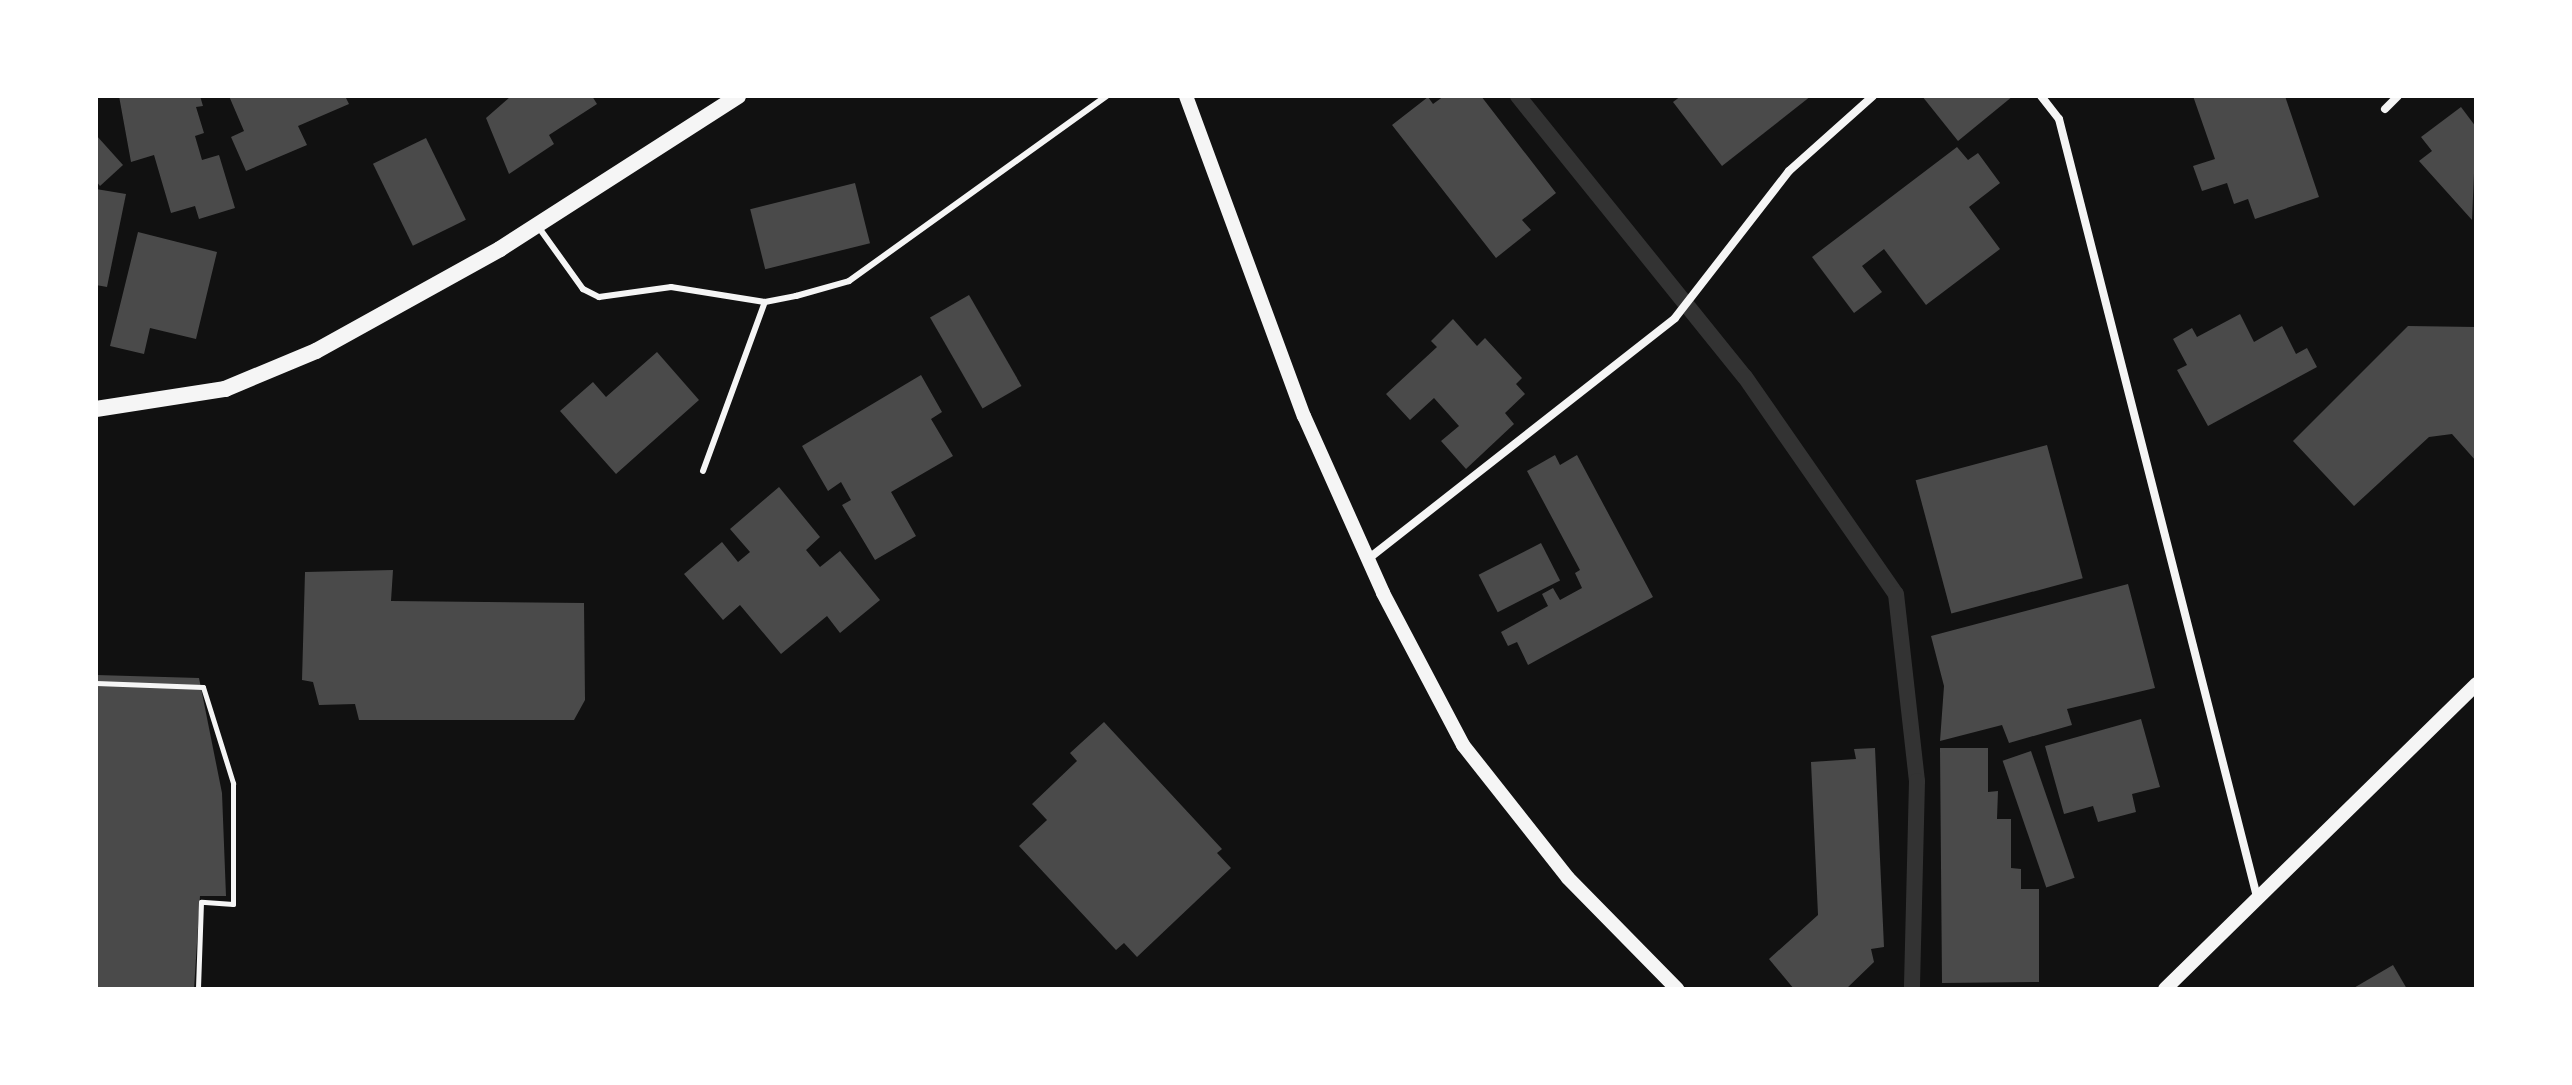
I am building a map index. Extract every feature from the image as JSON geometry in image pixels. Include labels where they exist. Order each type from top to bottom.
[{"type":"main road","points":[[96,409],[225,389],[316,351],[537,225],[738,96]]},
{"type":"street","points":[[1186,96],[1304,416],[1368,559],[1463,745],[1568,878],[1677,989]]},
{"type":"street","points":[[1368,559],[1675,318],[1789,171],[1873,96]]},
{"type":"street","points":[[2041,96],[2059,119],[2256,893]]},
{"type":"street","points":[[2385,109],[2398,96]]},
{"type":"street","points":[[2165,989],[2256,893],[2476,684]]},
{"type":"lane","points":[[537,225],[583,289],[599,297],[671,287],[765,302],[849,281],[1106,96]]},
{"type":"lane","points":[[703,471],[765,302]]},
{"type":"path","points":[[96,683],[203,687],[233,783],[233,904],[201,902],[198,989]]},
{"type":"building","points":[[119,96],[200,96],[203,106],[196,107],[204,133],[195,136],[202,160],[219,155],[235,208],[199,219],[195,206],[171,213],[154,155],[131,162]]},
{"type":"building","points":[[229,96],[345,96],[349,104],[298,126],[307,145],[246,171],[231,137],[244,131]]},
{"type":"building","points":[[511,96],[592,96],[597,104],[549,135],[554,144],[509,174],[486,118]]},
{"type":"building","points":[[1444,96],[1481,96],[1556,193],[1522,220],[1531,230],[1496,258],[1392,125],[1428,97],[1433,104]]},
{"type":"building","points":[[1681,96],[1811,96],[1722,166],[1673,102]]},
{"type":"building","points":[[1922,96],[2013,96],[1958,141]]},
{"type":"building","points":[[2193,96],[2285,96],[2319,197],[2255,219],[2248,199],[2234,204],[2227,183],[2202,191],[2193,166],[2215,159]]},
{"type":"building","points":[[2461,107],[2476,127],[2472,220],[2419,161],[2432,151],[2421,137]]},
{"type":"building","points":[[96,135],[123,165],[100,186],[96,181]]},
{"type":"building","points":[[426,138],[466,220],[413,246],[373,164]]},
{"type":"building","points":[[1957,147],[1968,160],[1978,153],[2000,183],[1969,207],[2000,249],[1926,305],[1884,249],[1862,266],[1882,292],[1854,313],[1812,257]]},
{"type":"building","points":[[855,183],[870,243],[765,269],[750,209]]},
{"type":"building","points":[[96,189],[126,194],[107,287],[96,285]]},
{"type":"building","points":[[138,232],[217,252],[196,339],[150,328],[144,354],[110,346]]},
{"type":"building","points":[[969,295],[1022,386],[983,408],[930,318]]},
{"type":"building","points":[[2240,314],[2254,342],[2282,326],[2296,354],[2307,348],[2317,367],[2208,426],[2177,370],[2187,365],[2173,339],[2192,328],[2197,337]]},
{"type":"building","points":[[1453,319],[1477,346],[1485,338],[1522,378],[1516,384],[1525,394],[1505,413],[1514,424],[1466,469],[1441,441],[1459,426],[1434,398],[1410,420],[1386,394],[1437,347],[1431,341]]},
{"type":"building","points":[[2408,326],[2476,327],[2476,461],[2452,434],[2429,437],[2354,506],[2293,441]]},
{"type":"building","points":[[657,352],[699,400],[616,474],[560,411],[593,382],[606,397]]},
{"type":"building","points":[[921,375],[942,412],[931,419],[953,456],[891,492],[916,536],[875,560],[842,505],[851,500],[841,482],[828,491],[802,446]]},
{"type":"building","points":[[2047,445],[2083,578],[1951,613],[1916,480]]},
{"type":"building","points":[[1555,455],[1560,465],[1577,455],[1653,597],[1528,665],[1517,642],[1508,646],[1501,632],[1548,606],[1542,594],[1553,588],[1560,600],[1582,588],[1575,573],[1580,570],[1527,471]]},
{"type":"building","points":[[779,487],[820,537],[806,550],[820,567],[840,551],[880,600],[840,633],[827,616],[781,654],[740,605],[723,620],[684,574],[722,542],[738,562],[750,552],[730,529]]},
{"type":"building","points":[[1541,543],[1560,580],[1498,612],[1479,575]]},
{"type":"building","points":[[393,570],[391,601],[584,603],[585,700],[574,720],[359,720],[355,704],[319,705],[313,682],[302,680],[305,572]]},
{"type":"building","points":[[2128,584],[2155,688],[2067,709],[2072,725],[2009,743],[2002,725],[1940,741],[1944,686],[1931,636]]},
{"type":"building","points":[[96,675],[199,678],[222,793],[226,896],[200,896],[194,989],[96,989]]},
{"type":"building","points":[[2141,719],[2160,787],[2132,794],[2136,812],[2098,822],[2093,806],[2064,814],[2045,746]]},
{"type":"building","points":[[1104,722],[1222,849],[1217,853],[1231,868],[1137,957],[1124,943],[1116,950],[1019,846],[1047,820],[1032,804],[1077,761],[1070,753]]},
{"type":"building","points":[[1875,748],[1884,947],[1871,949],[1874,962],[1846,989],[1794,989],[1769,959],[1818,915],[1811,762],[1856,759],[1854,749]]},
{"type":"building","points":[[1940,748],[1988,748],[1988,792],[1998,791],[1997,819],[2011,819],[2011,868],[2021,869],[2021,889],[2039,889],[2039,982],[1942,983]]},
{"type":"building","points":[[2031,751],[2075,878],[2046,887],[2003,761]]},
{"type":"building","points":[[2393,965],[2407,989],[2352,989]]},
{"type":"waterway","points":[[1518,96],[1745,377],[1896,594],[1917,781],[1912,989]]}]
